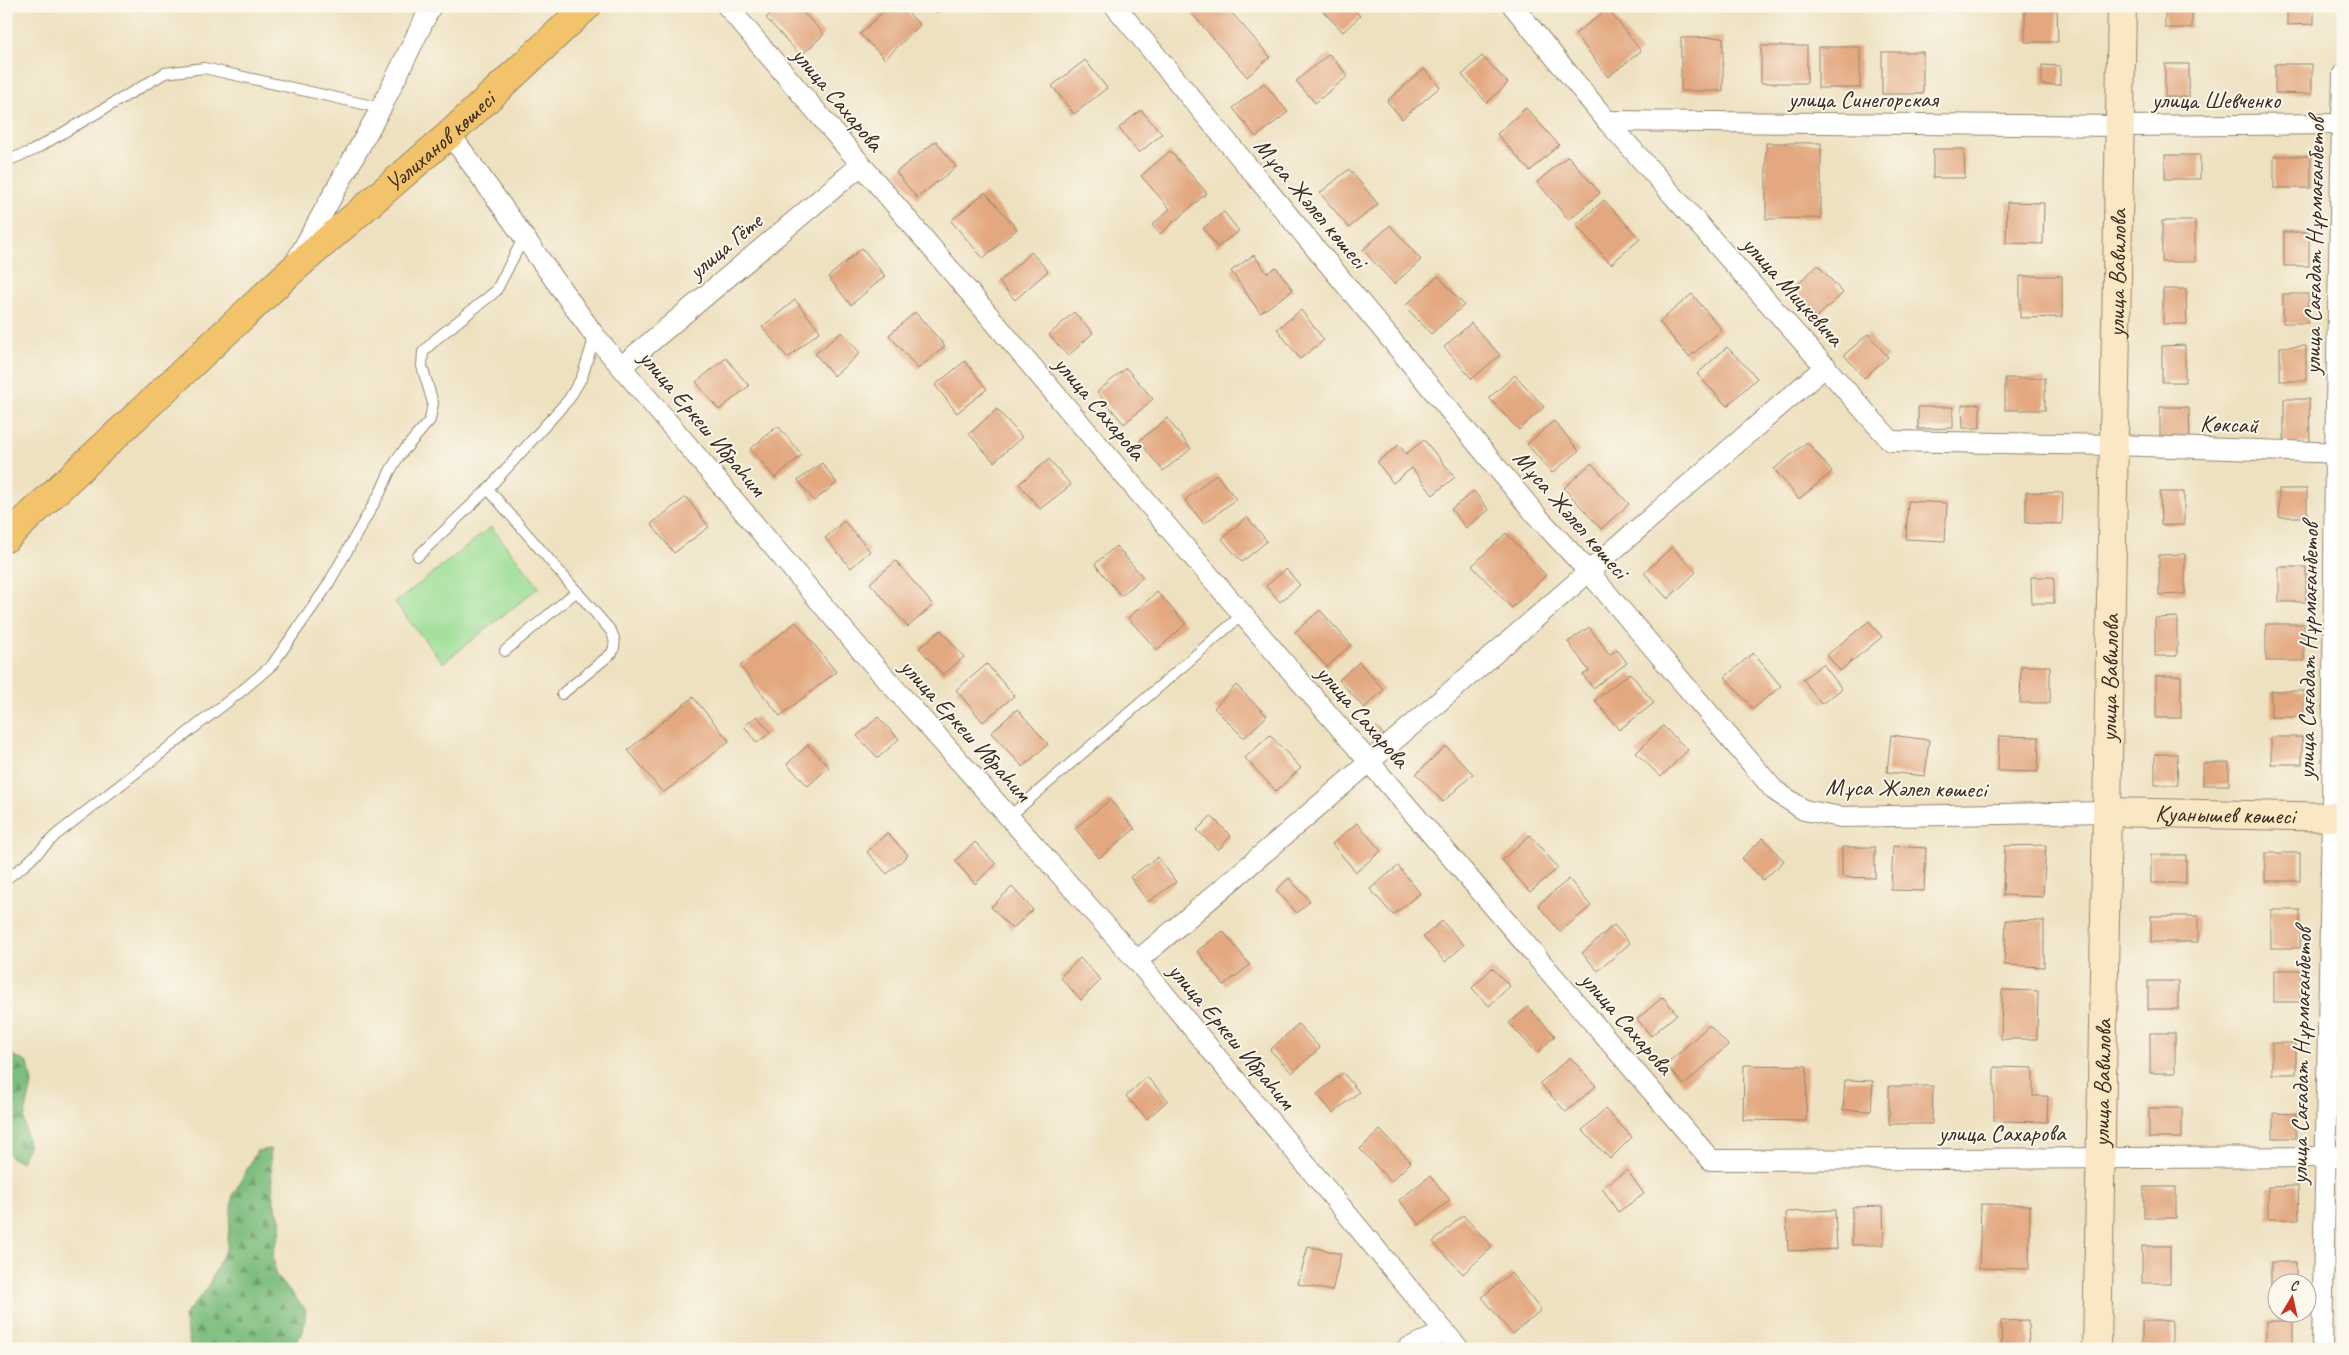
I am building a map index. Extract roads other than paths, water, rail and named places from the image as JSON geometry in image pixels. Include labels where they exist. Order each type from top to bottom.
[{"type":"main road","name":"Уәлиханов көшесі","points":[[6,538],[289,273],[450,134],[587,6]]},
{"type":"street","points":[[289,273],[381,108],[431,6]]},
{"type":"street","name":"улица Сахарова","points":[[727,6],[1243,614],[1711,1160],[2333,1157]]},
{"type":"street","name":"Мұса Жәлел көшесі","points":[[1115,6],[1537,516],[1588,571],[1774,790],[1804,810],[1841,817],[2107,812]]},
{"type":"street","name":"улица Мицкевича","points":[[1513,6],[1607,122],[1891,441],[2114,445]]},
{"type":"street","name":"улица Вавилова","points":[[2097,1349],[2122,6]]},
{"type":"street","name":"улица Сағадат Нұрмағанбетов","points":[[2322,1349],[2333,1157],[2343,74]]},
{"type":"street","name":"улица Синегорская","points":[[1607,122],[2120,126]]},
{"type":"street","name":"улица Шевченко","points":[[2120,126],[2342,124]]},
{"type":"street","name":"улица Еркеш Ибраһим","points":[[450,134],[595,336],[865,655],[1137,961],[1459,1349]]},
{"type":"street","name":"улица Гёте","points":[[622,366],[861,165]]},
{"type":"street","points":[[1137,961],[1370,762],[1826,366]]},
{"type":"street","name":"Көксай","points":[[2114,445],[2339,453]]},
{"type":"street","name":"Қуанышев көшесі","points":[[2107,812],[2337,817]]},
{"type":"street","points":[[1406,1349],[1445,1332]]},
{"type":"lane","points":[[6,161],[32,151],[165,73],[204,68],[381,108]]},
{"type":"lane","points":[[6,879],[25,865],[56,834],[244,689],[272,665],[326,588],[399,456],[430,420],[432,403],[422,366],[423,352],[436,339],[496,291],[524,237]]},
{"type":"lane","points":[[418,556],[488,489],[569,398],[582,377],[595,336]]},
{"type":"lane","points":[[488,489],[611,631],[616,646],[612,652],[562,694]]},
{"type":"lane","points":[[506,651],[577,591]]},
{"type":"lane","points":[[1010,816],[1243,614]]}]
